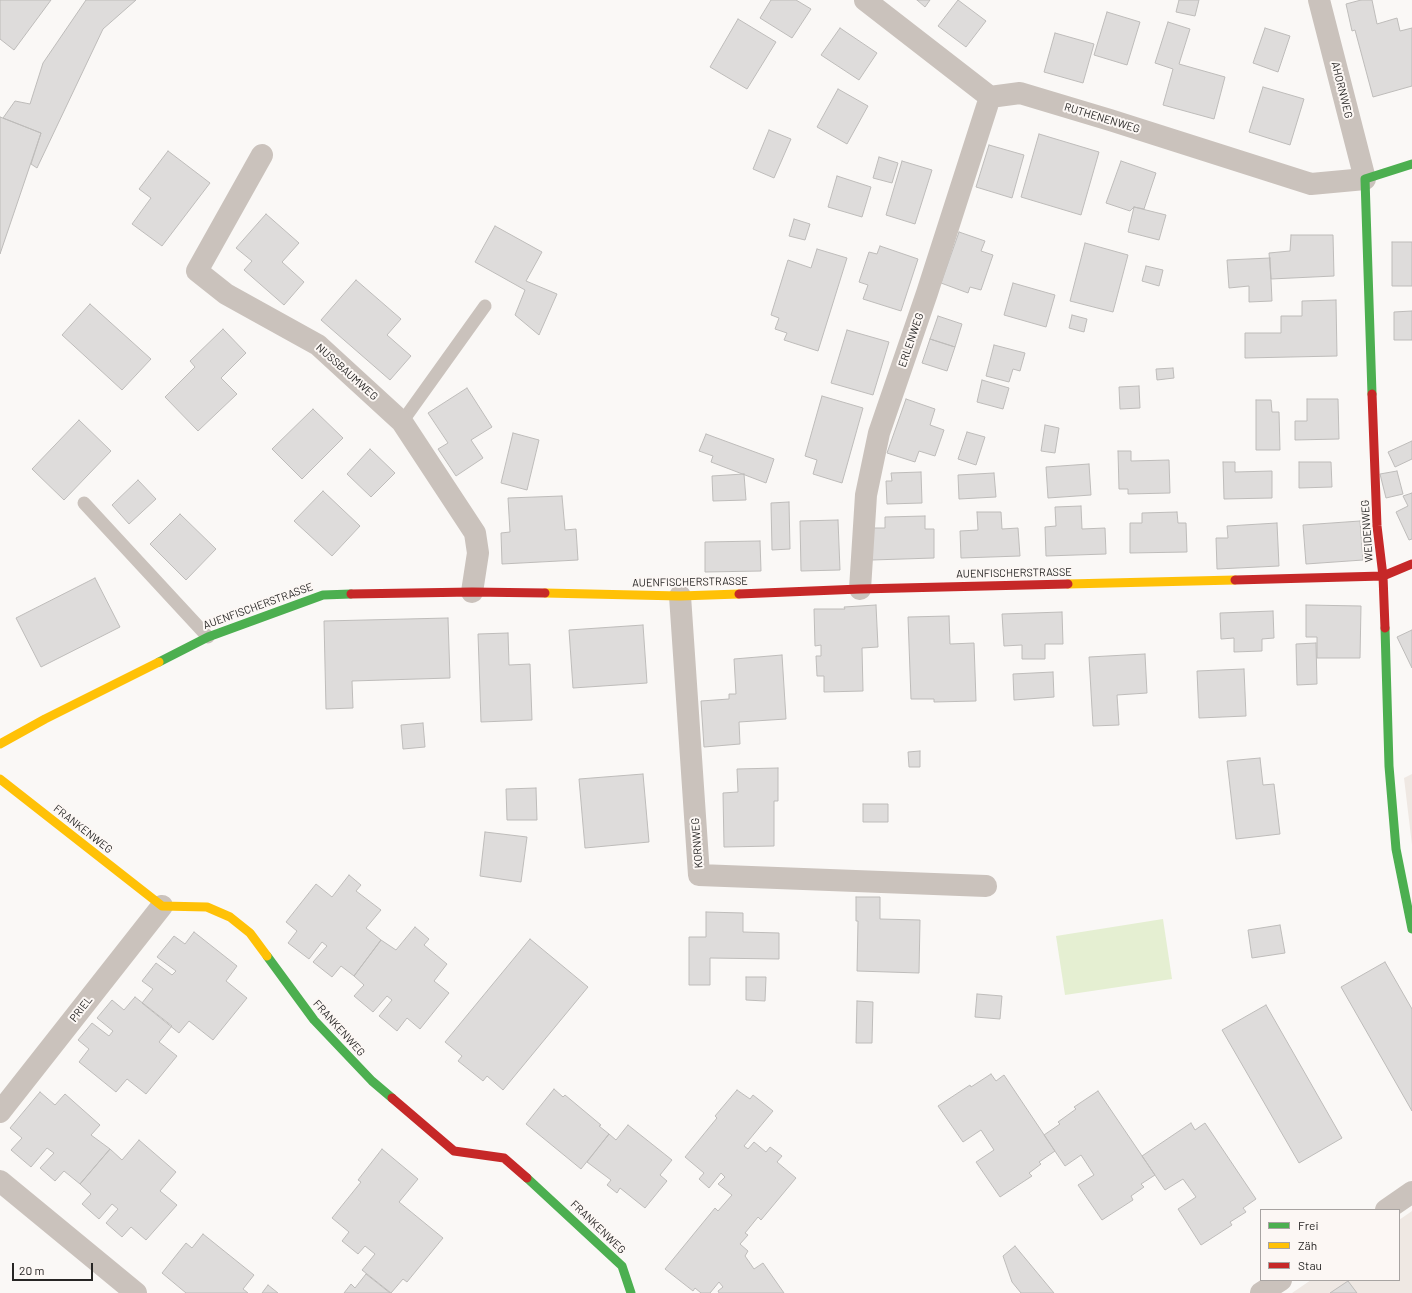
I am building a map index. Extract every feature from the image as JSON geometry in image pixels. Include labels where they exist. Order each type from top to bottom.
[{"type":"street","points":[[865,0],[990,97]]},
{"type":"street","name":"AHORNWEG","points":[[1319,0],[1365,179]]},
{"type":"street","name":"RUTHENENWEG","points":[[990,97],[1020,93],[1311,184],[1365,179]]},
{"type":"street","name":"ERLENWEG","points":[[860,589],[866,495],[880,433],[930,286],[990,97]]},
{"type":"street","name":"NUSSBAUMWEG","points":[[262,155],[197,271],[226,294],[318,345],[402,422],[475,533],[478,553],[472,592]]},
{"type":"street","points":[[1365,179],[1412,164]]},
{"type":"street","name":"WEIDENWEG","points":[[1365,179],[1377,526],[1383,576],[1389,766],[1396,849],[1412,929]]},
{"type":"street","name":"AUENFISCHERSTRASSE","points":[[0,744],[45,719],[208,637],[323,595],[472,592],[680,596],[860,589],[1383,576],[1412,564]]},
{"type":"street","name":"KORNWEG","points":[[680,596],[699,875],[986,886]]},
{"type":"street","name":"FRANKENWEG","points":[[0,779],[162,906],[207,907],[230,917],[250,933],[314,1020],[372,1081],[454,1151],[504,1158],[546,1194],[622,1266],[631,1293]]},
{"type":"street","name":"PRIEL","points":[[0,1112],[162,906]]},
{"type":"street","points":[[0,1181],[136,1293]]},
{"type":"street","points":[[1387,1209],[1412,1192]]},
{"type":"street","points":[[1261,1293],[1279,1281]]},
{"type":"lane","points":[[402,422],[485,306]]},
{"type":"lane","points":[[84,503],[208,637]]},
{"type":"shaded area","points":[[1412,774],[1412,845],[1404,778]]},
{"type":"shaded area","points":[[1412,1211],[1412,1293],[1292,1293],[1310,1281],[1400,1281],[1400,1219]]},
{"type":"green space","points":[[1163,919],[1172,979],[1065,995],[1056,936]]},
{"type":"building","points":[[0,0],[51,0],[14,50],[0,39]]},
{"type":"building","points":[[86,0],[136,0],[103,29],[37,168],[31,164],[41,133],[3,118],[15,101],[30,104],[43,63]]},
{"type":"building","points":[[771,0],[796,0],[811,9],[792,38],[760,18]]},
{"type":"building","points":[[917,0],[930,0],[925,7]]},
{"type":"building","points":[[958,0],[986,21],[966,47],[938,26]]},
{"type":"building","points":[[1179,0],[1199,0],[1195,16],[1176,12]]},
{"type":"building","points":[[1361,0],[1372,0],[1377,24],[1397,18],[1400,31],[1412,28],[1412,86],[1373,97],[1355,30],[1352,31],[1346,4]]},
{"type":"building","points":[[1107,12],[1140,22],[1127,65],[1094,55]]},
{"type":"building","points":[[738,19],[776,42],[747,89],[710,67]]},
{"type":"building","points":[[1168,22],[1190,29],[1179,64],[1225,77],[1214,119],[1163,105],[1173,69],[1155,63]]},
{"type":"building","points":[[840,28],[877,53],[859,80],[821,55]]},
{"type":"building","points":[[1265,28],[1290,36],[1278,72],[1253,63]]},
{"type":"building","points":[[1055,33],[1094,44],[1083,83],[1044,72]]},
{"type":"building","points":[[1263,87],[1304,99],[1290,145],[1249,132]]},
{"type":"building","points":[[838,89],[868,106],[847,144],[817,127]]},
{"type":"building","points":[[0,117],[41,133],[0,254]]},
{"type":"building","points":[[769,130],[791,139],[774,178],[753,169]]},
{"type":"building","points":[[1039,134],[1099,152],[1081,215],[1021,197]]},
{"type":"building","points":[[989,145],[1024,155],[1012,198],[976,187]]},
{"type":"building","points":[[168,151],[210,183],[162,246],[132,224],[151,198],[139,189]]},
{"type":"building","points":[[879,157],[898,163],[892,183],[873,178]]},
{"type":"building","points":[[902,161],[932,170],[915,224],[886,215]]},
{"type":"building","points":[[1121,161],[1156,173],[1144,209],[1134,207],[1130,211],[1106,203]]},
{"type":"building","points":[[837,176],[871,187],[862,217],[828,207]]},
{"type":"building","points":[[1134,207],[1166,215],[1159,240],[1128,232]]},
{"type":"building","points":[[266,214],[299,243],[282,262],[304,282],[284,305],[244,270],[252,261],[236,248]]},
{"type":"building","points":[[794,219],[810,224],[805,240],[789,236]]},
{"type":"building","points":[[495,226],[542,252],[526,281],[557,294],[539,335],[515,315],[525,290],[475,262]]},
{"type":"building","points":[[959,232],[985,241],[981,251],[993,255],[981,290],[970,287],[968,293],[941,283]]},
{"type":"building","points":[[1291,235],[1333,235],[1334,276],[1271,279],[1269,253],[1290,251]]},
{"type":"building","points":[[1392,242],[1412,242],[1412,286],[1392,286]]},
{"type":"building","points":[[1085,243],[1128,255],[1113,312],[1070,301]]},
{"type":"building","points":[[880,246],[918,259],[901,311],[863,299],[868,285],[859,282],[869,252],[877,254]]},
{"type":"building","points":[[817,249],[847,258],[818,351],[784,340],[787,333],[775,329],[779,318],[771,315],[788,260],[811,268]]},
{"type":"building","points":[[1270,258],[1272,301],[1249,302],[1249,286],[1229,288],[1227,260]]},
{"type":"building","points":[[1146,266],[1163,270],[1159,286],[1142,281]]},
{"type":"building","points":[[356,280],[401,319],[387,335],[411,356],[390,380],[321,320]]},
{"type":"building","points":[[1013,283],[1055,295],[1046,327],[1004,315]]},
{"type":"building","points":[[1336,300],[1337,356],[1245,358],[1245,333],[1281,333],[1281,316],[1302,316],[1302,301]]},
{"type":"building","points":[[90,304],[151,359],[122,390],[62,335]]},
{"type":"building","points":[[1412,311],[1412,340],[1394,340],[1394,312]]},
{"type":"building","points":[[1072,315],[1087,319],[1084,332],[1069,328]]},
{"type":"building","points":[[938,316],[962,324],[955,347],[930,339]]},
{"type":"building","points":[[223,329],[246,353],[221,378],[237,394],[198,431],[165,397],[195,367],[190,361]]},
{"type":"building","points":[[847,330],[889,342],[873,395],[831,383]]},
{"type":"building","points":[[930,339],[955,347],[947,371],[922,363]]},
{"type":"building","points":[[994,345],[1025,353],[1020,371],[1013,369],[1009,382],[986,376]]},
{"type":"building","points":[[1173,368],[1174,378],[1157,380],[1156,369]]},
{"type":"building","points":[[982,380],[1009,388],[1003,409],[977,402]]},
{"type":"building","points":[[1139,386],[1140,408],[1120,409],[1119,387]]},
{"type":"building","points":[[467,388],[492,427],[471,440],[483,458],[456,476],[438,449],[448,443],[428,413]]},
{"type":"building","points":[[822,396],[863,408],[842,483],[813,474],[817,460],[805,456]]},
{"type":"building","points":[[906,399],[935,409],[930,425],[944,430],[935,456],[919,451],[915,462],[887,453]]},
{"type":"building","points":[[1307,399],[1338,399],[1339,439],[1295,440],[1295,421],[1307,421]]},
{"type":"building","points":[[1256,400],[1271,400],[1272,412],[1279,412],[1280,450],[1256,450]]},
{"type":"building","points":[[313,409],[343,438],[302,479],[272,449]]},
{"type":"building","points":[[79,420],[111,451],[64,500],[32,469]]},
{"type":"building","points":[[1045,425],[1059,428],[1055,453],[1041,451]]},
{"type":"building","points":[[967,432],[985,437],[976,465],[958,459]]},
{"type":"building","points":[[513,433],[539,440],[527,490],[501,483]]},
{"type":"building","points":[[706,434],[774,459],[766,483],[711,462],[713,456],[699,451]]},
{"type":"building","points":[[1412,441],[1412,459],[1395,467],[1388,452]]},
{"type":"building","points":[[370,449],[395,473],[371,497],[347,474]]},
{"type":"building","points":[[1118,451],[1131,451],[1131,461],[1169,460],[1170,493],[1128,494],[1128,489],[1119,489]]},
{"type":"building","points":[[1223,462],[1235,462],[1235,472],[1272,471],[1272,498],[1224,499]]},
{"type":"building","points":[[1299,462],[1331,462],[1332,487],[1299,488]]},
{"type":"building","points":[[1089,464],[1091,495],[1048,498],[1046,467]]},
{"type":"building","points":[[1397,471],[1403,494],[1386,498],[1380,474]]},
{"type":"building","points":[[921,472],[922,503],[887,504],[886,481],[892,481],[891,473]]},
{"type":"building","points":[[994,473],[996,497],[959,499],[958,475]]},
{"type":"building","points":[[744,474],[746,500],[713,501],[712,476]]},
{"type":"building","points":[[138,480],[156,499],[129,524],[112,505]]},
{"type":"building","points":[[323,491],[360,526],[332,556],[294,521]]},
{"type":"building","points":[[1412,493],[1412,539],[1409,540],[1396,512],[1408,506],[1403,496]]},
{"type":"building","points":[[562,496],[565,530],[576,529],[578,560],[502,564],[501,533],[510,532],[508,498]]},
{"type":"building","points":[[789,502],[790,549],[772,550],[771,503]]},
{"type":"building","points":[[1081,506],[1082,529],[1105,528],[1106,554],[1046,556],[1045,527],[1056,526],[1055,507]]},
{"type":"building","points":[[977,512],[1001,512],[1002,529],[1018,528],[1020,556],[961,558],[960,531],[978,530]]},
{"type":"building","points":[[1177,512],[1178,523],[1186,523],[1187,552],[1130,553],[1130,523],[1142,523],[1142,513]]},
{"type":"building","points":[[180,514],[216,549],[186,580],[150,544]]},
{"type":"building","points":[[925,516],[925,529],[934,529],[934,558],[872,560],[871,528],[885,528],[885,517]]},
{"type":"building","points":[[838,520],[840,570],[801,571],[800,521]]},
{"type":"building","points":[[1360,521],[1363,560],[1306,564],[1303,525]]},
{"type":"building","points":[[1277,523],[1279,566],[1217,569],[1216,538],[1228,538],[1227,526]]},
{"type":"building","points":[[760,541],[761,571],[705,572],[705,542]]},
{"type":"building","points":[[95,578],[120,627],[41,667],[16,618]]},
{"type":"building","points":[[876,605],[878,647],[862,648],[863,691],[824,692],[824,676],[817,676],[816,656],[821,656],[821,645],[815,646],[814,609],[845,609],[844,607]]},
{"type":"building","points":[[1306,605],[1361,606],[1360,658],[1317,658],[1317,637],[1306,637]]},
{"type":"building","points":[[1273,611],[1274,638],[1262,639],[1262,651],[1234,652],[1234,638],[1221,639],[1220,613]]},
{"type":"building","points":[[1062,612],[1063,644],[1045,644],[1045,659],[1022,659],[1022,645],[1004,646],[1002,614]]},
{"type":"building","points":[[949,616],[950,644],[974,643],[976,701],[934,702],[934,699],[911,699],[908,617]]},
{"type":"building","points":[[448,618],[450,678],[352,681],[353,708],[326,709],[324,621]]},
{"type":"building","points":[[643,625],[647,683],[573,688],[569,630]]},
{"type":"building","points":[[1412,630],[1412,668],[1397,637]]},
{"type":"building","points":[[508,633],[509,665],[530,664],[532,720],[481,722],[478,634]]},
{"type":"building","points":[[1316,643],[1317,684],[1297,685],[1296,644]]},
{"type":"building","points":[[1145,654],[1147,693],[1117,695],[1119,725],[1093,726],[1089,657]]},
{"type":"building","points":[[782,655],[786,719],[739,722],[740,744],[704,747],[701,701],[729,699],[729,694],[736,694],[734,659]]},
{"type":"building","points":[[1244,669],[1246,716],[1199,718],[1197,671]]},
{"type":"building","points":[[1053,672],[1054,697],[1014,700],[1013,674]]},
{"type":"building","points":[[423,723],[425,747],[403,749],[401,725]]},
{"type":"building","points":[[920,751],[920,767],[909,767],[908,752]]},
{"type":"building","points":[[1260,758],[1263,785],[1274,784],[1280,834],[1236,839],[1227,761]]},
{"type":"building","points":[[778,768],[778,801],[774,801],[774,846],[724,847],[723,793],[738,792],[737,769]]},
{"type":"building","points":[[643,774],[649,842],[585,848],[579,779]]},
{"type":"building","points":[[536,788],[537,820],[507,820],[506,789]]},
{"type":"building","points":[[863,804],[888,804],[888,822],[863,822]]},
{"type":"building","points":[[485,832],[527,837],[521,882],[480,876]]},
{"type":"building","points":[[349,875],[361,885],[356,891],[381,910],[366,928],[381,940],[354,976],[341,966],[332,977],[313,962],[327,946],[322,942],[309,959],[288,943],[297,931],[286,922],[316,884],[332,897]]},
{"type":"building","points":[[856,897],[880,897],[880,919],[920,920],[919,973],[857,971],[858,921],[856,921]]},
{"type":"building","points":[[706,912],[743,913],[743,932],[779,933],[779,959],[710,958],[710,985],[689,985],[689,937],[706,937]]},
{"type":"building","points":[[1280,925],[1285,953],[1252,958],[1248,930]]},
{"type":"building","points":[[415,927],[429,939],[424,945],[447,964],[434,981],[449,993],[420,1029],[407,1018],[397,1031],[379,1016],[392,1000],[387,996],[373,1012],[354,996],[364,985],[354,976],[381,940],[396,950]]},
{"type":"building","points":[[194,932],[237,966],[226,981],[247,998],[213,1040],[189,1021],[179,1033],[142,1003],[153,989],[142,981],[156,963],[172,975],[176,971],[157,957],[174,936],[185,944]]},
{"type":"building","points":[[530,939],[588,987],[503,1090],[487,1076],[483,1081],[458,1061],[462,1056],[445,1042]]},
{"type":"building","points":[[1385,962],[1412,1009],[1412,1111],[1341,987]]},
{"type":"building","points":[[746,977],[766,977],[765,1001],[746,1000]]},
{"type":"building","points":[[977,994],[1002,996],[1000,1019],[975,1017]]},
{"type":"building","points":[[135,997],[172,1026],[159,1042],[177,1056],[146,1094],[127,1079],[116,1092],[79,1062],[89,1049],[78,1040],[92,1023],[109,1036],[113,1031],[97,1018],[112,1000],[124,1010]]},
{"type":"building","points":[[857,1001],[873,1002],[872,1043],[856,1043]]},
{"type":"building","points":[[1266,1005],[1342,1138],[1299,1163],[1222,1030]]},
{"type":"building","points":[[991,1074],[996,1081],[1004,1075],[1055,1151],[1039,1162],[1041,1164],[1029,1173],[1032,1176],[1000,1197],[976,1162],[994,1150],[981,1130],[963,1142],[938,1106],[970,1085],[971,1087]]},
{"type":"building","points":[[554,1089],[563,1097],[565,1095],[601,1125],[599,1126],[609,1134],[581,1169],[526,1124]]},
{"type":"building","points":[[737,1090],[750,1099],[753,1095],[773,1111],[744,1146],[748,1149],[754,1142],[766,1152],[770,1147],[782,1156],[777,1162],[796,1178],[761,1220],[758,1217],[745,1233],[748,1235],[740,1244],[748,1251],[745,1256],[754,1269],[763,1263],[784,1293],[719,1293],[718,1291],[723,1287],[719,1282],[710,1293],[701,1293],[695,1288],[693,1291],[665,1269],[715,1208],[718,1211],[732,1195],[718,1184],[725,1177],[721,1173],[709,1188],[699,1179],[704,1173],[685,1157],[717,1118],[715,1116]]},
{"type":"building","points":[[1098,1091],[1155,1175],[1141,1184],[1144,1187],[1131,1196],[1133,1200],[1102,1220],[1078,1185],[1094,1175],[1081,1155],[1065,1166],[1044,1135],[1060,1124],[1058,1122],[1076,1109],[1074,1107]]},
{"type":"building","points":[[40,1092],[55,1105],[65,1094],[100,1125],[91,1135],[110,1149],[80,1184],[64,1171],[55,1181],[40,1168],[54,1153],[47,1148],[31,1167],[11,1150],[22,1138],[10,1128]]},
{"type":"building","points":[[1191,1123],[1195,1130],[1205,1123],[1256,1199],[1243,1208],[1246,1212],[1230,1222],[1232,1225],[1201,1245],[1178,1209],[1196,1197],[1183,1179],[1165,1190],[1142,1156]]},
{"type":"building","points":[[628,1125],[672,1160],[660,1175],[667,1181],[645,1208],[620,1188],[617,1193],[607,1185],[611,1180],[587,1162],[609,1134],[616,1140]]},
{"type":"building","points":[[139,1140],[176,1172],[160,1191],[177,1205],[146,1240],[131,1227],[122,1237],[106,1223],[118,1209],[112,1204],[99,1219],[82,1204],[91,1194],[80,1184],[110,1149],[122,1160]]},
{"type":"building","points":[[382,1149],[418,1179],[399,1202],[443,1238],[407,1282],[403,1279],[391,1293],[362,1270],[375,1254],[365,1246],[358,1254],[342,1241],[349,1232],[332,1218],[361,1182],[358,1180]]},
{"type":"building","points":[[203,1234],[254,1275],[243,1289],[248,1293],[186,1293],[162,1273],[186,1243],[192,1248]]},
{"type":"building","points":[[1015,1246],[1054,1293],[1021,1293],[1012,1282],[1003,1256]]},
{"type":"building","points":[[366,1274],[390,1293],[344,1293],[351,1284],[355,1288]]},
{"type":"building","points":[[1348,1281],[1357,1293],[1330,1293]]},
{"type":"building","points":[[268,1285],[278,1293],[262,1293]]},
{"type":"traffic: fast","points":[[1372,394],[1365,179],[1412,164]]},
{"type":"traffic: fast","points":[[159,662],[208,637],[323,595],[351,594]]},
{"type":"traffic: fast","points":[[1385,628],[1389,766],[1396,849],[1412,929]]},
{"type":"traffic: fast","points":[[267,956],[314,1020],[372,1081],[392,1098]]},
{"type":"traffic: fast","points":[[527,1178],[622,1266],[631,1293]]},
{"type":"traffic: slow","points":[[1068,584],[1235,580]]},
{"type":"traffic: slow","points":[[545,593],[680,596],[739,594]]},
{"type":"traffic: slow","points":[[0,744],[45,719],[159,662]]},
{"type":"traffic: slow","points":[[0,779],[162,906],[207,907],[230,917],[250,933],[267,956]]},
{"type":"traffic: jam","points":[[1372,394],[1377,526],[1383,576],[1385,628]]},
{"type":"traffic: jam","points":[[1235,580],[1383,576],[1412,564]]},
{"type":"traffic: jam","points":[[739,594],[860,589],[1068,584]]},
{"type":"traffic: jam","points":[[351,594],[472,592],[545,593]]},
{"type":"traffic: jam","points":[[392,1098],[454,1151],[504,1158],[527,1178]]}]
